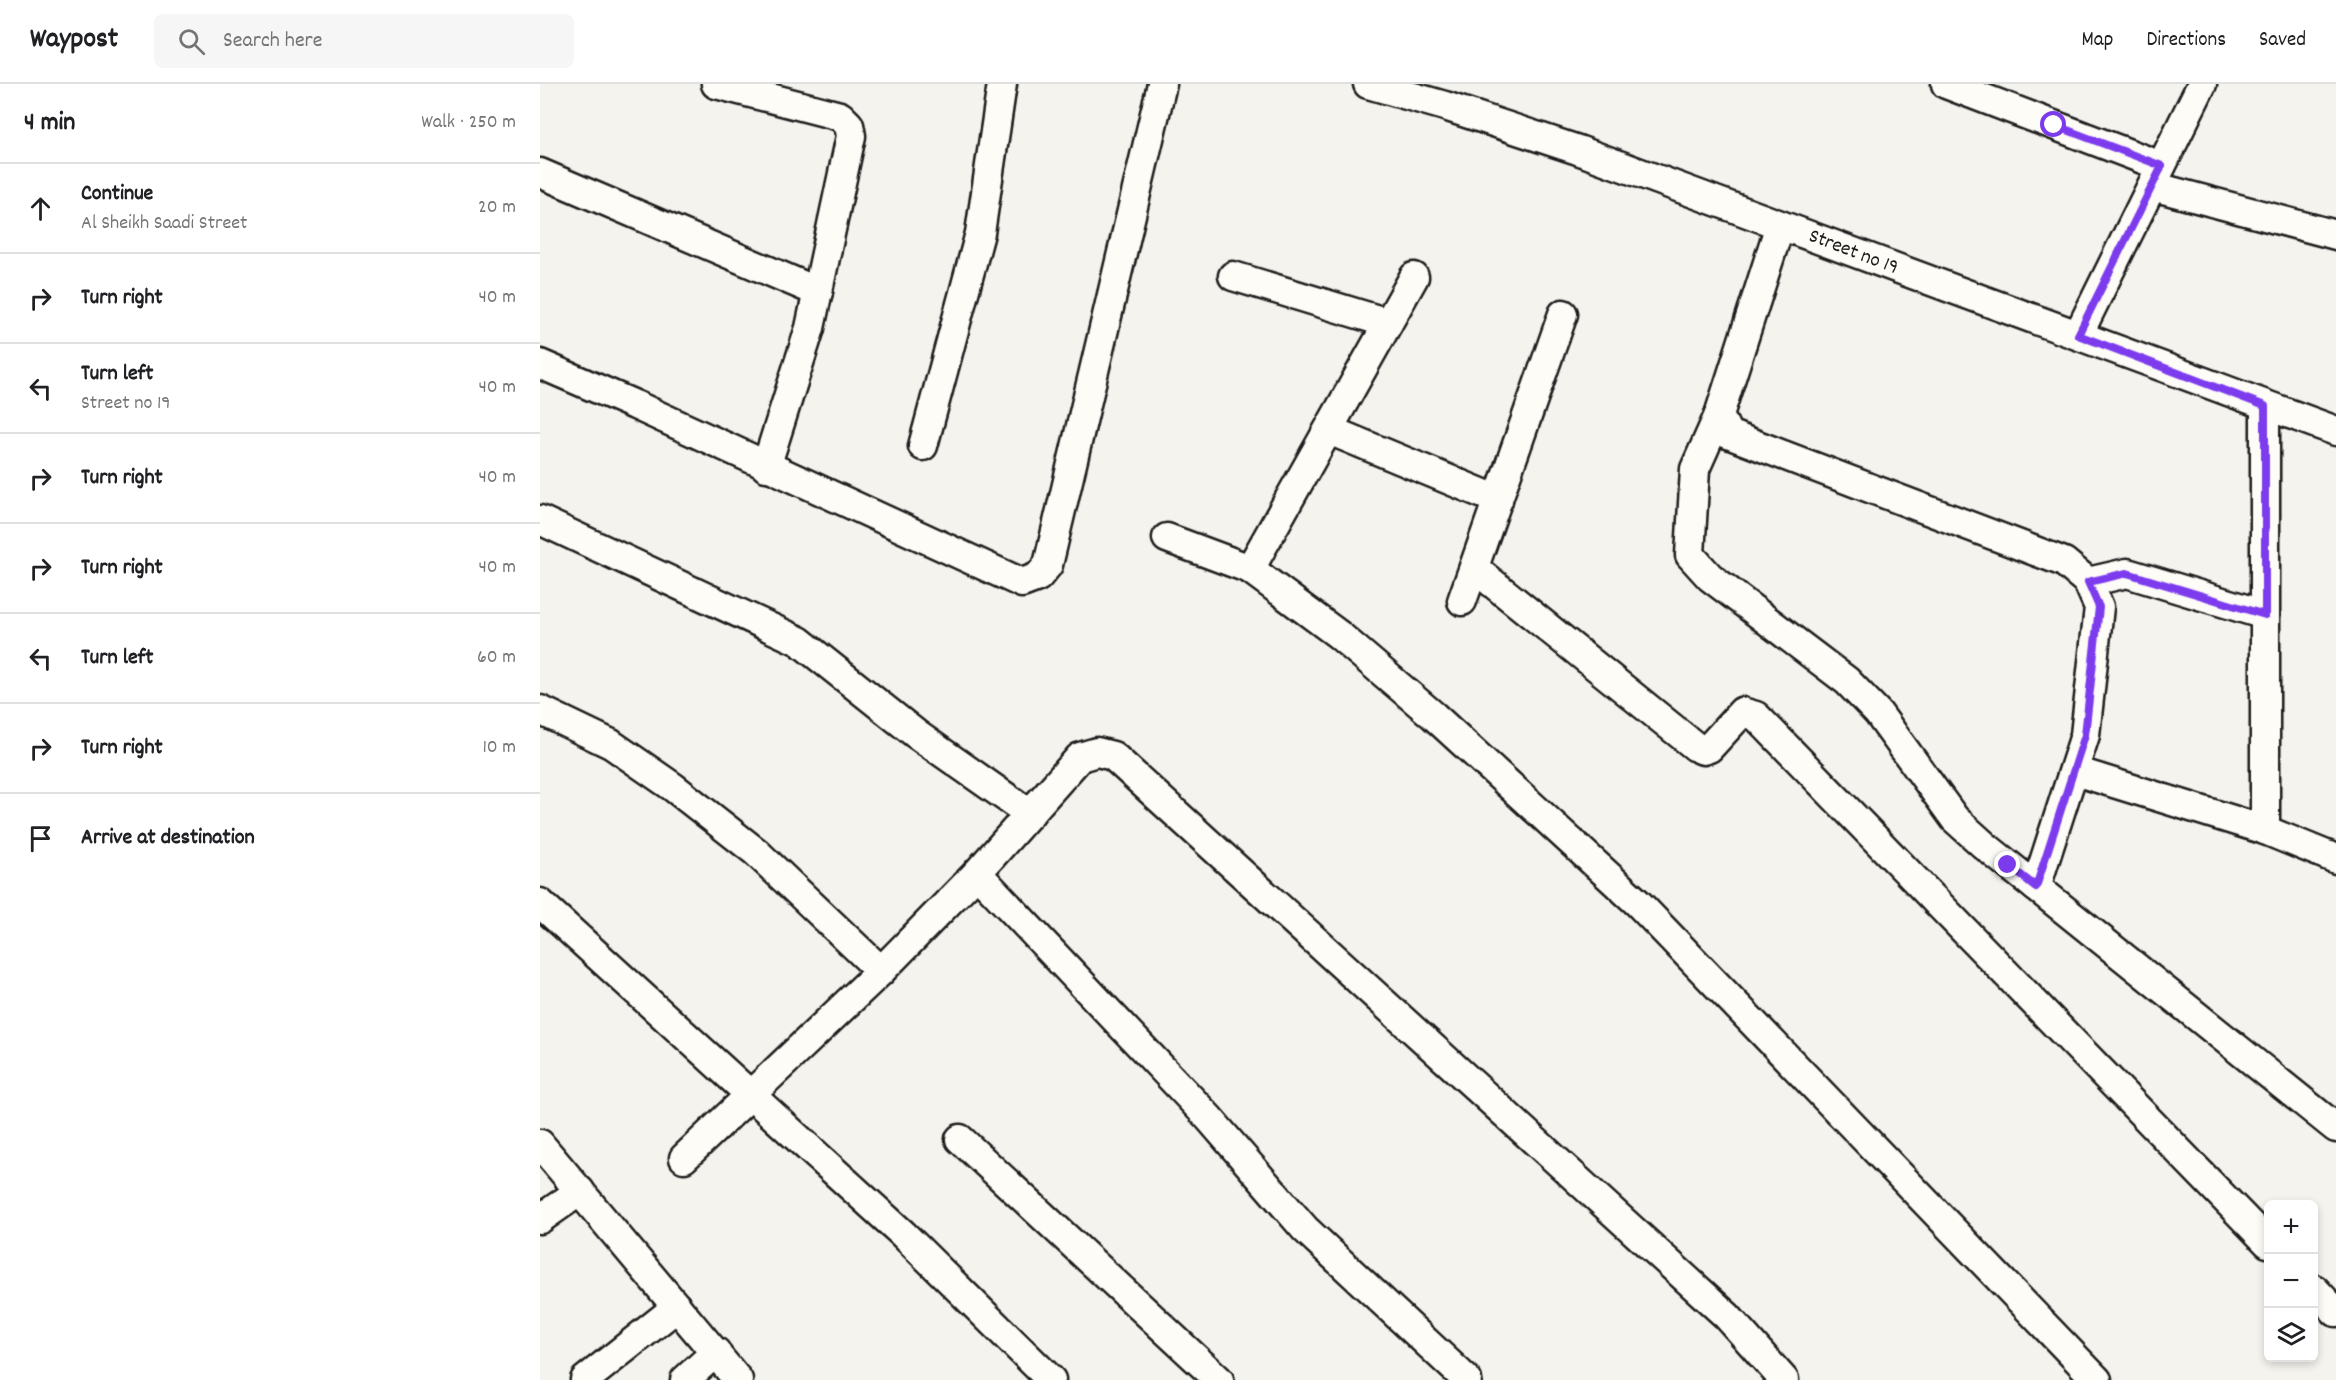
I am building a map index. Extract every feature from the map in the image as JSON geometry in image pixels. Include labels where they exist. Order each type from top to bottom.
[{"type":"street","points":[[716,84],[840,116],[849,124],[849,154],[810,328],[766,467]]},
{"type":"street","points":[[923,446],[980,232],[1002,84]]},
{"type":"street","points":[[540,364],[1022,582],[1038,577],[1048,565],[1162,84]]},
{"type":"street","name":"Street no 19","points":[[1368,84],[1445,106],[1578,150],[2336,431]]},
{"type":"street","points":[[1946,84],[2157,176],[2336,235]]},
{"type":"street","points":[[2078,335],[2202,84]]},
{"type":"street","points":[[540,173],[818,292]]},
{"type":"street","points":[[1780,225],[1719,415],[1695,470],[1690,555],[1710,577],[1848,681],[1878,713],[1955,819],[2336,1128]]},
{"type":"street","points":[[1233,276],[1388,324]]},
{"type":"street","points":[[1250,569],[1414,277]]},
{"type":"street","points":[[1462,602],[1563,314]]},
{"type":"street","points":[[2265,406],[2265,830]]},
{"type":"street","points":[[1719,415],[1728,434],[2064,562],[2088,582],[2099,607],[2085,735],[2036,887]]},
{"type":"street","points":[[1329,429],[1498,500]]},
{"type":"street","points":[[540,520],[799,641],[916,734],[1030,814]]},
{"type":"street","points":[[1167,538],[1250,569],[1339,634],[1434,716],[1638,903],[2097,1380]]},
{"type":"street","points":[[1474,568],[1696,747],[1703,750],[1709,748],[1742,712],[1756,716],[2264,1239]]},
{"type":"street","points":[[2088,582],[2127,573],[2265,615]]},
{"type":"street","points":[[540,710],[611,744],[673,787],[756,852],[881,971]]},
{"type":"street","points":[[684,1158],[881,971],[977,873],[1080,757],[1097,752],[1113,756],[1727,1316],[1784,1380]]},
{"type":"street","points":[[2075,771],[2265,830],[2336,859]]},
{"type":"street","points":[[977,873],[1209,1118],[1305,1229],[1467,1380]]},
{"type":"street","points":[[540,903],[903,1234],[1051,1380]]},
{"type":"street","points":[[960,1139],[1219,1380]]},
{"type":"street","points":[[540,1144],[738,1380]]},
{"type":"street","points":[[540,1219],[579,1191]]},
{"type":"street","points":[[2318,1294],[2336,1312]]},
{"type":"street","points":[[585,1380],[677,1307]]},
{"type":"street","points":[[686,1380],[716,1352]]},
{"type":"route","points":[[2008,865],[2036,887],[2075,771],[2085,735],[2099,607],[2088,582],[2127,573],[2265,615],[2265,406],[2078,335],[2162,166],[2054,125]]}]
